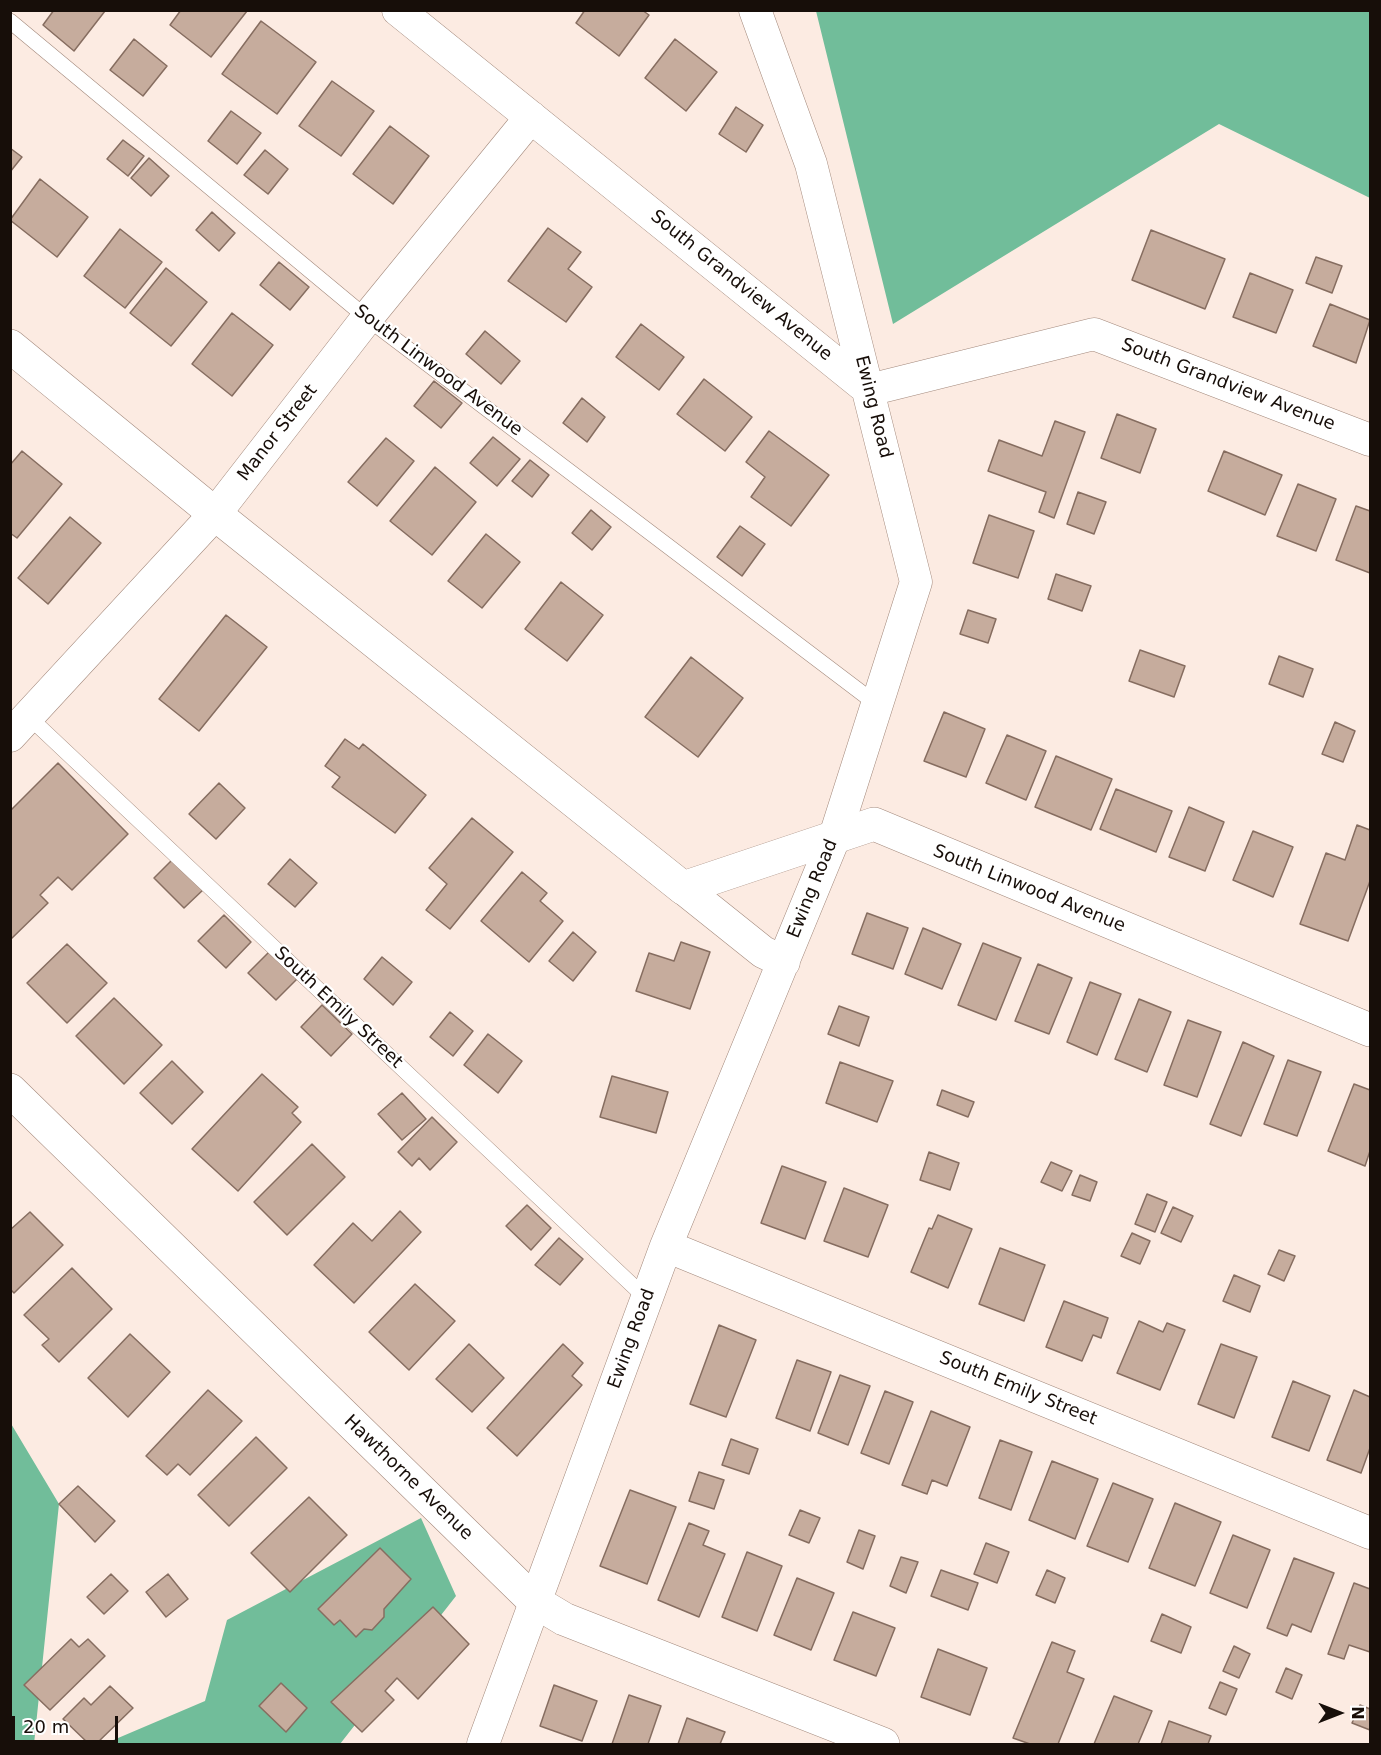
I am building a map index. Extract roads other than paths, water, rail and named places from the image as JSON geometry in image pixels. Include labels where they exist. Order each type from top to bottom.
[{"type":"street","name":"South Grandview Avenue","points":[[398,10],[869,390],[1094,334],[1371,440]]},
{"type":"street","name":"Ewing Road","points":[[483,1744],[666,1246],[835,836],[879,706],[916,582],[811,164],[755,10]]},
{"type":"street","name":"Manor Street","points":[[20,727],[215,514],[367,318],[531,117]]},
{"type":"street","points":[[10,346],[215,514],[683,888],[764,952],[784,962]]},
{"type":"street","name":"South Linwood Avenue","points":[[683,888],[874,824],[1371,1030]]},
{"type":"street","name":"Hawthorne Avenue","points":[[10,1090],[534,1601],[564,1619],[883,1744]]},
{"type":"street","name":"South Emily Street","points":[[666,1246],[1371,1533]]},
{"type":"lane","name":"South Linwood Avenue","points":[[10,21],[367,318],[879,706]]},
{"type":"lane","name":"South Emily Street","points":[[20,727],[647,1299]]}]
